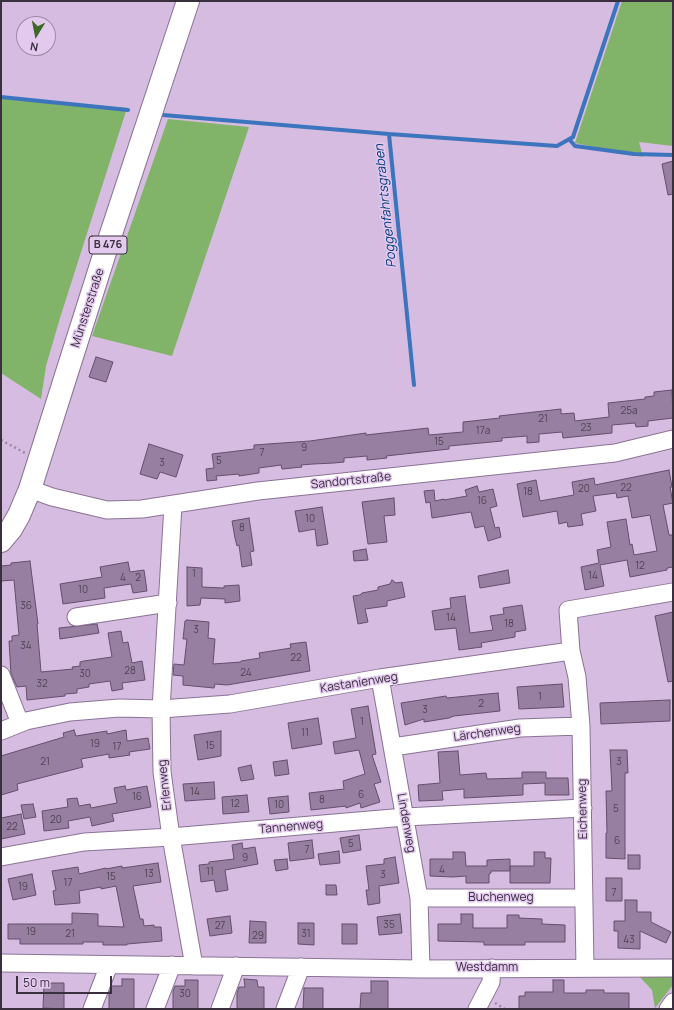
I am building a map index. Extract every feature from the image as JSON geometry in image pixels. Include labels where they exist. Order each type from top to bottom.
[{"type":"main road","name":"Münsterstraße","points":[[1,541],[11,529],[19,515],[30,490],[108,243],[188,1]]},
{"type":"street","name":"Sandortstraße","points":[[30,490],[52,497],[107,510],[142,509],[258,491],[615,453],[673,439]]},
{"type":"street","name":"Erlenweg","points":[[173,505],[161,709],[162,772],[171,837],[194,966]]},
{"type":"street","points":[[571,652],[568,610],[673,592]]},
{"type":"street","points":[[76,618],[168,603]]},
{"type":"street","name":"Kastanienweg","points":[[1,731],[26,721],[70,712],[119,708],[161,709],[230,704],[380,678],[571,652]]},
{"type":"street","name":"Eichenweg","points":[[571,652],[577,678],[581,726],[585,968]]},
{"type":"street","points":[[1,675],[20,723]]},
{"type":"street","name":"Lindenweg","points":[[380,678],[420,898],[421,968]]},
{"type":"street","name":"Lärchenweg","points":[[393,747],[520,728],[581,726]]},
{"type":"street","name":"Tannenweg","points":[[1,857],[84,842],[171,837],[405,817],[583,808]]},
{"type":"street","name":"Buchenweg","points":[[420,898],[583,898]]},
{"type":"street","name":"Westdamm","points":[[1,963],[421,968],[673,968]]},
{"type":"street","points":[[92,1009],[109,965]]},
{"type":"street","points":[[155,1009],[172,965]]},
{"type":"street","points":[[220,1009],[236,966]]},
{"type":"street","points":[[285,1009],[301,967]]},
{"type":"street","points":[[477,1009],[491,982],[492,968]]},
{"type":"street","points":[[668,1009],[673,1002]]},
{"type":"path","points":[[1,440],[27,455]]},
{"type":"green space","points":[[622,1],[673,1],[673,146],[639,142],[643,157],[575,143]]},
{"type":"green space","points":[[1,96],[127,108],[60,318],[46,366],[41,399],[1,373]]},
{"type":"green space","points":[[168,119],[249,127],[172,356],[92,336]]},
{"type":"green space","points":[[636,973],[673,976],[673,985],[655,1008],[652,990]]},
{"type":"building","points":[[673,161],[673,194],[668,195],[662,164]]},
{"type":"building","points":[[96,357],[113,362],[106,382],[89,377]]},
{"type":"building","points":[[672,390],[673,418],[648,421],[648,426],[636,427],[635,423],[612,425],[612,433],[563,438],[562,432],[539,434],[539,442],[527,443],[527,436],[502,438],[502,441],[449,446],[449,449],[386,456],[387,458],[367,460],[367,456],[344,458],[344,462],[301,465],[302,467],[282,469],[281,465],[259,468],[259,473],[239,476],[239,474],[216,476],[217,480],[207,481],[206,469],[214,468],[212,454],[254,449],[254,445],[310,441],[366,433],[366,435],[428,428],[429,435],[463,432],[463,422],[500,418],[499,416],[561,409],[561,414],[574,413],[575,421],[609,417],[608,403],[645,399],[645,397],[654,396],[654,392]]},
{"type":"building","points":[[149,444],[183,455],[176,477],[160,472],[157,479],[140,474]]},
{"type":"building","points":[[669,470],[673,503],[663,505],[669,535],[673,535],[673,567],[667,568],[667,570],[630,577],[627,560],[600,565],[604,586],[585,590],[581,567],[599,563],[597,550],[611,547],[607,522],[626,519],[630,545],[632,544],[634,555],[657,551],[650,515],[632,518],[628,496],[617,498],[616,493],[593,496],[596,511],[581,514],[583,525],[568,527],[567,522],[559,524],[557,511],[523,517],[517,484],[536,480],[540,501],[574,495],[572,482],[594,478],[595,485]]},
{"type":"building","points":[[477,486],[479,492],[493,489],[497,506],[490,508],[495,528],[499,527],[501,537],[488,541],[484,526],[475,528],[471,512],[432,518],[430,502],[426,503],[424,491],[434,490],[435,501],[467,496],[465,490]]},
{"type":"building","points":[[394,498],[395,515],[384,516],[387,542],[368,544],[362,502]]},
{"type":"building","points":[[322,507],[328,544],[317,546],[315,529],[299,532],[295,511]]},
{"type":"building","points":[[249,518],[254,551],[250,552],[252,565],[242,567],[239,545],[237,546],[232,521]]},
{"type":"building","points":[[366,549],[368,560],[354,561],[353,551]]},
{"type":"building","points":[[30,561],[38,624],[41,672],[73,669],[72,667],[80,666],[80,662],[112,657],[108,633],[121,631],[123,643],[128,642],[132,663],[142,661],[145,680],[122,683],[123,689],[112,691],[110,681],[89,684],[89,687],[77,689],[77,693],[65,694],[65,696],[27,700],[26,686],[17,687],[11,674],[9,641],[12,641],[12,636],[19,635],[14,580],[1,581],[1,566],[11,565],[11,563]]},
{"type":"building","points":[[128,562],[130,572],[144,570],[147,591],[133,593],[131,584],[104,588],[105,598],[63,604],[60,584],[102,577],[100,567]]},
{"type":"building","points":[[187,567],[202,568],[202,587],[224,588],[224,586],[239,585],[240,601],[225,603],[225,599],[201,598],[200,605],[187,606]]},
{"type":"building","points":[[508,570],[510,583],[480,588],[478,576]]},
{"type":"building","points":[[392,580],[396,583],[402,582],[405,597],[387,601],[387,606],[365,609],[368,622],[358,624],[353,596],[378,590],[378,587],[390,584]]},
{"type":"building","points":[[465,596],[470,633],[493,630],[490,616],[504,614],[503,608],[522,605],[526,630],[515,632],[515,637],[481,643],[482,647],[459,650],[456,628],[435,630],[432,611],[451,608],[450,598]]},
{"type":"building","points":[[673,612],[673,681],[668,682],[655,616]]},
{"type":"building","points":[[185,621],[209,622],[208,638],[215,639],[213,664],[241,662],[260,658],[259,653],[291,648],[290,644],[306,642],[310,671],[227,685],[215,684],[214,688],[183,685],[183,676],[173,675],[174,664],[184,665],[187,639],[183,639]]},
{"type":"building","points":[[97,624],[99,633],[60,639],[59,628]]},
{"type":"building","points":[[562,684],[564,707],[519,709],[517,687]]},
{"type":"building","points":[[498,693],[500,711],[454,716],[424,722],[424,719],[405,725],[401,703],[446,696],[447,698]]},
{"type":"building","points":[[670,700],[670,721],[601,724],[600,703]]},
{"type":"building","points":[[368,706],[376,754],[372,755],[381,782],[374,784],[380,802],[361,808],[360,803],[346,808],[346,806],[311,810],[309,793],[344,789],[343,781],[365,774],[359,750],[335,754],[333,742],[356,738],[351,709]]},
{"type":"building","points":[[318,718],[322,744],[292,749],[288,723]]},
{"type":"building","points":[[74,730],[76,736],[107,731],[107,734],[126,730],[127,741],[148,738],[150,749],[129,752],[130,755],[109,758],[109,754],[81,759],[83,767],[17,784],[18,790],[1,795],[1,756],[64,737],[63,733]]},
{"type":"building","points":[[221,731],[221,756],[198,760],[194,735]]},
{"type":"building","points":[[610,750],[627,750],[628,773],[625,773],[625,859],[606,858],[606,791],[612,791]]},
{"type":"building","points":[[458,751],[460,775],[486,773],[487,779],[522,778],[522,772],[546,772],[546,778],[568,778],[569,795],[545,795],[545,783],[523,784],[523,795],[464,798],[464,789],[442,791],[443,800],[419,801],[418,785],[440,783],[438,752]]},
{"type":"building","points":[[287,760],[289,774],[275,776],[273,762]]},
{"type":"building","points":[[251,765],[254,779],[241,781],[238,768]]},
{"type":"building","points":[[214,782],[215,799],[185,801],[183,784]]},
{"type":"building","points":[[125,786],[126,790],[147,786],[151,807],[112,814],[114,821],[92,826],[90,817],[68,821],[69,828],[44,831],[42,811],[68,807],[67,799],[77,798],[79,806],[90,804],[91,808],[117,803],[114,788]]},
{"type":"building","points":[[247,795],[249,812],[223,814],[222,797]]},
{"type":"building","points":[[288,796],[289,812],[270,814],[268,798]]},
{"type":"building","points":[[33,804],[36,817],[24,819],[21,805]]},
{"type":"building","points":[[21,814],[25,834],[1,839],[1,818]]},
{"type":"building","points":[[359,835],[361,850],[343,853],[340,838]]},
{"type":"building","points":[[312,840],[314,858],[290,861],[288,843]]},
{"type":"building","points":[[242,843],[243,849],[255,847],[258,864],[225,870],[228,890],[216,892],[214,880],[201,882],[199,865],[209,864],[209,862],[234,859],[232,845]]},
{"type":"building","points":[[339,851],[340,863],[320,865],[318,854]]},
{"type":"building","points":[[453,852],[465,852],[466,866],[487,866],[487,860],[510,859],[510,871],[491,871],[489,874],[489,883],[466,883],[466,876],[430,876],[430,859],[453,859]]},
{"type":"building","points":[[534,852],[545,852],[545,858],[551,858],[550,883],[510,883],[510,866],[534,866]]},
{"type":"building","points":[[628,855],[640,855],[640,869],[628,869]]},
{"type":"building","points":[[395,857],[399,883],[379,886],[380,903],[368,905],[366,890],[369,890],[366,866],[384,864],[384,859]]},
{"type":"building","points":[[287,859],[288,869],[276,871],[274,860]]},
{"type":"building","points":[[158,863],[161,882],[133,886],[140,919],[143,919],[144,926],[154,925],[154,927],[161,927],[162,941],[127,945],[103,945],[103,942],[83,942],[83,944],[20,944],[20,939],[8,939],[8,924],[72,924],[72,913],[98,914],[98,926],[124,927],[116,886],[79,891],[80,903],[55,905],[53,891],[56,890],[52,871],[78,867],[79,874],[106,868],[122,866],[122,868]]},
{"type":"building","points":[[32,874],[36,895],[13,900],[8,879]]},
{"type":"building","points":[[606,878],[622,878],[622,901],[606,901]]},
{"type":"building","points":[[326,885],[336,885],[337,895],[326,895]]},
{"type":"building","points":[[625,900],[637,900],[637,912],[651,912],[651,922],[671,932],[666,943],[640,931],[640,949],[618,948],[618,931],[614,931],[614,921],[625,921]]},
{"type":"building","points":[[400,914],[402,933],[379,935],[377,917]]},
{"type":"building","points":[[461,914],[473,914],[473,928],[507,928],[507,915],[519,915],[519,918],[542,919],[542,924],[565,925],[565,942],[525,942],[525,945],[484,945],[484,942],[438,941],[438,924],[461,924]]},
{"type":"building","points":[[230,916],[232,933],[210,936],[207,919]]},
{"type":"building","points":[[250,921],[266,922],[266,943],[249,943]]},
{"type":"building","points":[[298,923],[314,923],[314,945],[298,944]]},
{"type":"building","points":[[342,924],[357,924],[357,944],[342,944]]},
{"type":"building","points":[[122,979],[134,979],[134,1009],[109,1009],[109,993],[112,986],[122,986]]},
{"type":"building","points":[[244,979],[257,980],[258,987],[264,987],[264,1009],[237,1009],[237,993],[239,987],[245,987]]},
{"type":"building","points":[[185,980],[198,980],[198,1009],[173,1009],[173,991],[175,986],[185,986]]},
{"type":"building","points":[[553,980],[564,980],[564,993],[586,993],[586,990],[604,990],[604,993],[629,993],[629,1009],[519,1009],[519,996],[525,996],[525,992],[553,992]]},
{"type":"building","points":[[371,981],[388,981],[388,1009],[360,1009],[361,993],[371,993]]},
{"type":"building","points":[[44,983],[64,983],[64,1009],[43,1008]]},
{"type":"building","points":[[304,988],[323,988],[323,1009],[303,1009]]},
{"type":"waterway","name":"Poggenfahrtsgraben","points":[[414,385],[389,134],[557,146],[573,137],[618,1]]},
{"type":"waterway","points":[[1,97],[128,110]]},
{"type":"waterway","points":[[163,115],[389,134]]},
{"type":"waterway","name":"Poggenfahrtsgraben","points":[[569,139],[575,146],[634,154],[673,155]]}]
